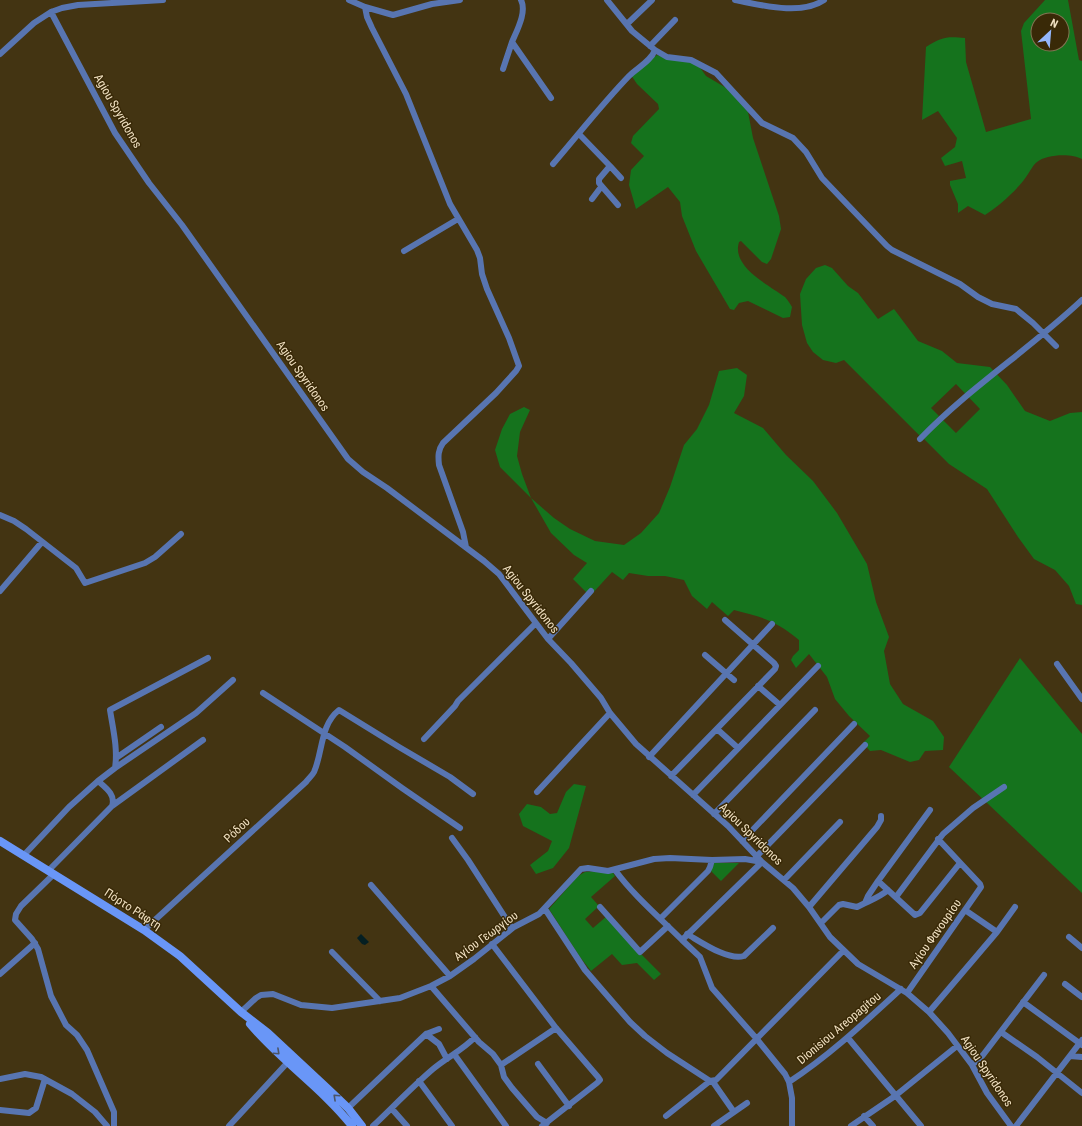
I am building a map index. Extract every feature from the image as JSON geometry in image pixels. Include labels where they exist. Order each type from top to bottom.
[{"type":"main road","name":"Πόρτο Ράφτη","points":[[0,841],[144,930],[190,964],[348,1108],[362,1126]]},
{"type":"main road","name":"Πόρτο Ράφτη","points":[[241,1012],[262,1038],[340,1112],[352,1126]]},
{"type":"street","points":[[0,54],[34,23],[51,12],[62,8],[78,5],[162,0]]},
{"type":"street","points":[[349,0],[365,7],[393,15],[432,4],[460,0]]},
{"type":"street","points":[[503,69],[523,11],[521,0]]},
{"type":"street","points":[[607,0],[632,31],[653,48],[667,57],[691,60],[716,72],[762,123],[793,138],[799,143],[826,182],[892,250],[917,261],[960,284],[978,297],[992,304],[1016,309],[1044,333],[1056,346]]},
{"type":"street","points":[[627,24],[652,0]]},
{"type":"street","points":[[735,0],[790,8],[803,8],[820,3],[824,0]]},
{"type":"street","points":[[365,7],[367,17],[372,28],[406,94],[444,191],[458,219],[477,250],[487,289],[509,338],[519,366],[496,393],[443,443],[440,448],[438,455],[439,465],[463,532],[466,547]]},
{"type":"street","name":"Agiou Spyridonos","points":[[51,12],[115,133],[149,183],[182,225],[348,459],[363,472],[466,547],[499,574],[548,639],[601,698],[610,713],[649,757],[714,814],[762,862],[793,888],[809,907],[830,937],[858,964],[907,992],[929,1012],[972,1065],[987,1093],[1011,1126]]},
{"type":"street","points":[[553,164],[629,75],[653,55],[653,48],[675,20]]},
{"type":"street","points":[[512,42],[551,98]]},
{"type":"street","points":[[579,134],[621,178]]},
{"type":"street","points":[[610,166],[599,180],[599,183],[601,187],[618,204]]},
{"type":"street","points":[[592,199],[601,187]]},
{"type":"street","points":[[404,250],[458,219]]},
{"type":"street","points":[[920,439],[938,420],[1082,300]]},
{"type":"street","points":[[0,515],[14,521],[76,568],[85,583],[145,563],[155,557],[181,534]]},
{"type":"street","points":[[0,591],[42,542]]},
{"type":"street","points":[[548,639],[591,591]]},
{"type":"street","points":[[671,776],[775,669],[776,666],[774,663],[725,620]]},
{"type":"street","points":[[424,739],[458,701],[536,623]]},
{"type":"street","points":[[649,757],[772,624]]},
{"type":"street","points":[[705,654],[734,680]]},
{"type":"street","points":[[115,768],[116,758],[110,710],[208,658]]},
{"type":"street","points":[[1057,664],[1082,699]]},
{"type":"street","points":[[693,795],[818,666]]},
{"type":"street","points":[[24,855],[69,808],[98,781],[196,713],[233,680]]},
{"type":"street","points":[[758,686],[780,705]]},
{"type":"street","points":[[263,693],[324,733],[460,828]]},
{"type":"street","name":"Ρόδου","points":[[144,930],[306,782],[313,773],[328,723],[334,714],[339,710],[343,711],[399,747],[450,777],[473,794]]},
{"type":"street","points":[[714,814],[815,710]]},
{"type":"street","points":[[537,792],[610,713]]},
{"type":"street","points":[[742,841],[854,724]]},
{"type":"street","points":[[116,758],[161,727]]},
{"type":"street","points":[[717,729],[738,748]]},
{"type":"street","points":[[114,1126],[114,1112],[87,1050],[78,1035],[66,1025],[51,996],[43,962],[38,949],[35,943],[15,920],[16,914],[21,906],[112,806],[203,740]]},
{"type":"street","points":[[745,859],[754,854],[865,745]]},
{"type":"street","points":[[98,781],[113,796],[114,801],[112,806]]},
{"type":"street","points":[[896,897],[938,839],[973,808],[1004,787]]},
{"type":"street","points":[[865,903],[878,881],[930,810]]},
{"type":"street","points":[[809,907],[877,827],[881,820],[881,816]]},
{"type":"street","points":[[784,880],[840,822]]},
{"type":"street","points":[[452,838],[512,928]]},
{"type":"street","points":[[878,881],[915,915],[920,913],[960,863],[938,839]]},
{"type":"street","name":"Αγίου Γεωργίου","points":[[241,1012],[256,998],[267,994],[279,996],[301,1006],[332,1008],[400,998],[431,986],[450,976],[474,959],[512,928],[539,914],[581,869],[588,868],[608,871],[654,859],[670,858],[712,860],[745,859],[762,862]]},
{"type":"street","points":[[660,919],[708,871],[712,860]]},
{"type":"street","points":[[682,940],[762,862]]},
{"type":"street","name":"Αγίου Φανουρίου","points":[[907,992],[981,887],[980,884],[960,863]]},
{"type":"street","points":[[615,870],[632,891],[700,957],[712,988],[785,1074],[790,1082],[792,1098],[792,1126]]},
{"type":"street","points":[[371,885],[450,976]]},
{"type":"street","points":[[821,923],[843,904],[858,907],[877,898],[888,890]]},
{"type":"street","points":[[600,907],[640,952],[668,926]]},
{"type":"street","points":[[929,1012],[1015,907]]},
{"type":"street","points":[[545,909],[585,970],[630,1022],[667,1053],[711,1082],[734,1112]]},
{"type":"street","points":[[965,910],[996,932]]},
{"type":"street","points":[[687,934],[715,950],[728,955],[740,957],[744,956],[773,928]]},
{"type":"street","points":[[1069,937],[1082,948]]},
{"type":"street","points":[[0,974],[35,943]]},
{"type":"street","points":[[431,986],[479,1042],[493,1054],[501,1065],[504,1077],[512,1088],[545,1124],[600,1080],[556,1028],[492,944]]},
{"type":"street","points":[[666,1116],[711,1082],[843,950]]},
{"type":"street","points":[[332,952],[380,1001]]},
{"type":"street","points":[[972,1065],[983,1055],[1044,975]]},
{"type":"street","points":[[1065,984],[1082,997]]},
{"type":"street","name":"Dionisiou Areopagitou","points":[[790,1082],[848,1038],[901,989]]},
{"type":"street","points":[[1016,1126],[1081,1042],[1024,1002]]},
{"type":"street","points":[[501,1065],[556,1028]]},
{"type":"street","points":[[348,1108],[426,1034],[439,1029]]},
{"type":"street","points":[[1000,1032],[1037,1057],[1082,1093]]},
{"type":"street","points":[[426,1034],[439,1044],[447,1059]]},
{"type":"street","points":[[373,1126],[435,1067],[468,1044],[475,1037]]},
{"type":"street","points":[[848,1038],[920,1126]]},
{"type":"street","points":[[852,1126],[894,1096],[957,1046]]},
{"type":"street","points":[[454,1054],[506,1126]]},
{"type":"street","points":[[1070,1056],[1082,1056]]},
{"type":"street","points":[[229,1126],[288,1062]]},
{"type":"street","points":[[538,1064],[569,1106]]},
{"type":"street","points":[[0,1079],[25,1074],[45,1079],[72,1094],[96,1112],[107,1126]]},
{"type":"street","points":[[0,1110],[33,1112],[36,1108],[45,1079]]},
{"type":"street","points":[[419,1081],[452,1126]]},
{"type":"street","points":[[714,1126],[747,1103]]},
{"type":"street","points":[[392,1108],[407,1126]]},
{"type":"street","points":[[864,1116],[873,1126]]},
{"type":"green space","points":[[1045,0],[1068,0],[1079,60],[1082,61],[1082,159],[1078,157],[1059,155],[1041,159],[1034,165],[1013,192],[985,215],[968,206],[958,213],[958,204],[950,185],[950,181],[966,178],[962,161],[945,166],[941,158],[955,147],[957,138],[938,111],[922,120],[926,47],[944,38],[965,38],[966,62],[986,132],[1031,119],[1021,31],[1024,23],[1030,16],[1030,52],[1070,52],[1070,12],[1034,12]]},
{"type":"green space","points":[[657,55],[668,59],[688,61],[699,66],[706,76],[728,89],[748,112],[753,138],[779,216],[781,229],[771,259],[767,264],[762,262],[741,241],[739,242],[738,251],[746,267],[753,274],[787,299],[792,307],[790,317],[783,318],[748,301],[739,303],[734,310],[730,309],[696,251],[682,216],[680,202],[668,187],[636,209],[629,185],[631,170],[644,156],[631,143],[633,136],[659,109],[658,104],[637,84],[631,75]]},
{"type":"green space","points":[[825,265],[832,268],[848,286],[858,293],[878,319],[894,309],[918,341],[942,351],[957,363],[990,367],[1007,385],[1025,411],[1050,421],[1070,413],[1082,412],[1082,605],[1076,604],[1069,586],[1055,570],[1034,559],[987,489],[949,464],[924,439],[942,419],[956,433],[980,409],[956,384],[931,408],[939,416],[920,436],[844,360],[836,363],[823,360],[813,352],[807,343],[802,325],[800,294],[806,279],[816,268]]},
{"type":"green space","points":[[737,368],[747,375],[744,396],[734,413],[763,428],[786,455],[813,481],[837,513],[867,564],[876,602],[889,637],[884,651],[890,684],[903,704],[933,721],[944,737],[943,750],[925,751],[919,760],[910,762],[881,750],[870,751],[863,743],[870,736],[849,716],[835,699],[827,677],[809,654],[796,668],[791,660],[799,650],[799,640],[784,628],[769,620],[734,610],[728,616],[712,602],[707,609],[692,596],[684,580],[665,576],[648,576],[629,573],[623,580],[612,572],[590,596],[573,579],[587,563],[574,555],[551,533],[531,498],[554,518],[570,529],[595,541],[624,545],[641,533],[659,513],[670,487],[684,445],[697,429],[709,405],[719,371]]},
{"type":"green space","points":[[524,407],[530,410],[520,432],[517,456],[531,498],[500,467],[495,450],[502,429],[510,414]]},
{"type":"green space","points":[[1020,658],[1082,734],[1082,893],[949,767]]},
{"type":"green space","points":[[574,784],[586,786],[569,848],[553,868],[536,874],[530,865],[548,851],[552,841],[523,826],[519,814],[527,804],[541,807],[550,814],[557,813],[566,792]]},
{"type":"green space","points":[[714,863],[739,863],[721,881],[711,871]]},
{"type":"green space","points":[[596,871],[613,873],[615,876],[591,897],[599,906],[585,919],[593,928],[607,916],[625,938],[661,974],[654,980],[637,963],[622,965],[612,954],[591,971],[580,957],[549,909],[578,876],[585,872]]},
{"type":"water","points":[[361,934],[369,942],[365,945],[362,944],[357,938]]}]
